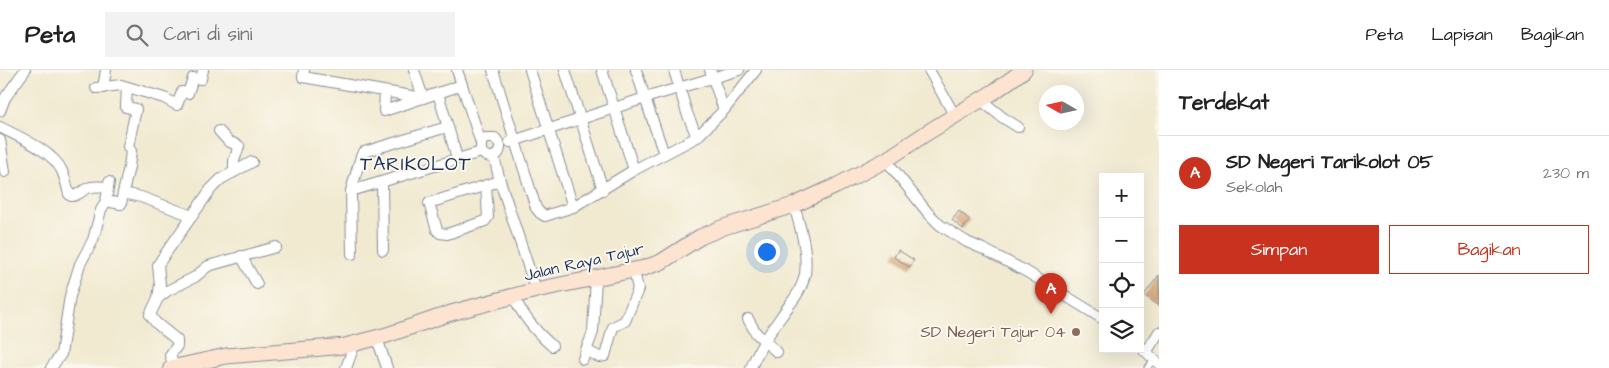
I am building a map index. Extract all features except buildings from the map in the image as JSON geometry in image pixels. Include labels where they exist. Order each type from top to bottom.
[{"type":"main road","name":"Jalan Raya Tajur","points":[[172,367],[195,365],[226,356],[331,348],[355,343],[377,338],[451,313],[536,290],[634,271],[661,262],[700,237],[724,227],[794,205],[886,160],[981,100],[1024,70]]},
{"type":"street","points":[[0,111],[6,98],[25,70]]},
{"type":"street","points":[[106,70],[100,88],[121,85],[164,98],[177,105],[182,92],[188,94],[193,78],[201,79],[203,70]]},
{"type":"street","points":[[304,70],[303,77],[423,98]]},
{"type":"street","points":[[414,70],[423,98]]},
{"type":"street","points":[[351,192],[457,158],[481,147],[485,138],[492,137],[497,140],[500,145],[499,152],[494,157],[486,157],[481,147],[457,70]]},
{"type":"street","points":[[493,70],[536,208],[540,213],[550,215],[573,207],[634,170],[697,137],[724,110],[756,70]]},
{"type":"street","points":[[530,70],[573,207]]},
{"type":"street","points":[[565,70],[603,190]]},
{"type":"street","points":[[602,70],[634,170]]},
{"type":"street","points":[[636,70],[664,154]]},
{"type":"street","points":[[674,70],[687,113],[697,137]]},
{"type":"street","points":[[500,145],[614,107],[680,88],[712,74],[739,70]]},
{"type":"street","points":[[929,70],[956,116]]},
{"type":"street","points":[[712,74],[724,110]]},
{"type":"street","points":[[385,92],[384,111],[462,85]]},
{"type":"street","points":[[106,201],[121,204],[129,167],[131,151],[128,147],[136,109],[126,107],[127,87]]},
{"type":"street","points":[[438,93],[457,158]]},
{"type":"street","points":[[981,100],[1018,127]]},
{"type":"street","points":[[352,254],[351,192],[361,156],[364,152],[447,126]]},
{"type":"street","points":[[0,127],[52,158],[62,171],[71,196],[77,195],[91,187],[108,185],[106,201],[74,281],[61,354],[51,368]]},
{"type":"street","points":[[219,131],[228,140],[239,146],[234,161],[234,172]]},
{"type":"street","points":[[0,140],[5,172]]},
{"type":"street","points":[[494,157],[500,181],[536,290]]},
{"type":"street","points":[[886,160],[928,213],[940,225],[967,242],[1026,272],[1099,317]]},
{"type":"street","points":[[172,367],[170,355],[177,346],[177,340],[150,316],[150,312],[158,298],[160,285],[158,265],[211,189],[221,179],[252,162]]},
{"type":"street","points":[[486,185],[488,217],[485,221],[447,234],[440,233],[437,230],[429,203],[486,185],[500,181]]},
{"type":"street","points":[[382,182],[383,250]]},
{"type":"street","points":[[123,193],[141,197],[192,216]]},
{"type":"street","points":[[751,368],[755,357],[783,314],[795,300],[805,273],[804,243],[794,205]]},
{"type":"street","points":[[158,298],[167,291],[195,277],[208,266],[276,247]]},
{"type":"street","points":[[241,256],[257,284]]},
{"type":"street","points":[[596,278],[592,332],[584,354],[599,357],[605,356],[612,327],[626,321],[638,289],[634,271]]},
{"type":"street","points":[[514,297],[522,313],[534,329],[552,346]]},
{"type":"street","points":[[748,319],[765,342],[777,352]]},
{"type":"street","points":[[1157,362],[1144,349],[1159,332]]},
{"type":"street","points":[[377,338],[387,368]]},
{"type":"street","points":[[346,368],[355,343]]},
{"type":"lane","points":[[1147,368],[1157,362]]},
{"type":"place","name":"SD Negeri Tarikolot 05","points":[[1051,314]]},
{"type":"place","name":"SD Negeri Tajur 04","points":[[1076,332]]},
{"type":"district","name":"TARIKOLOT","points":[[416,164]]}]
